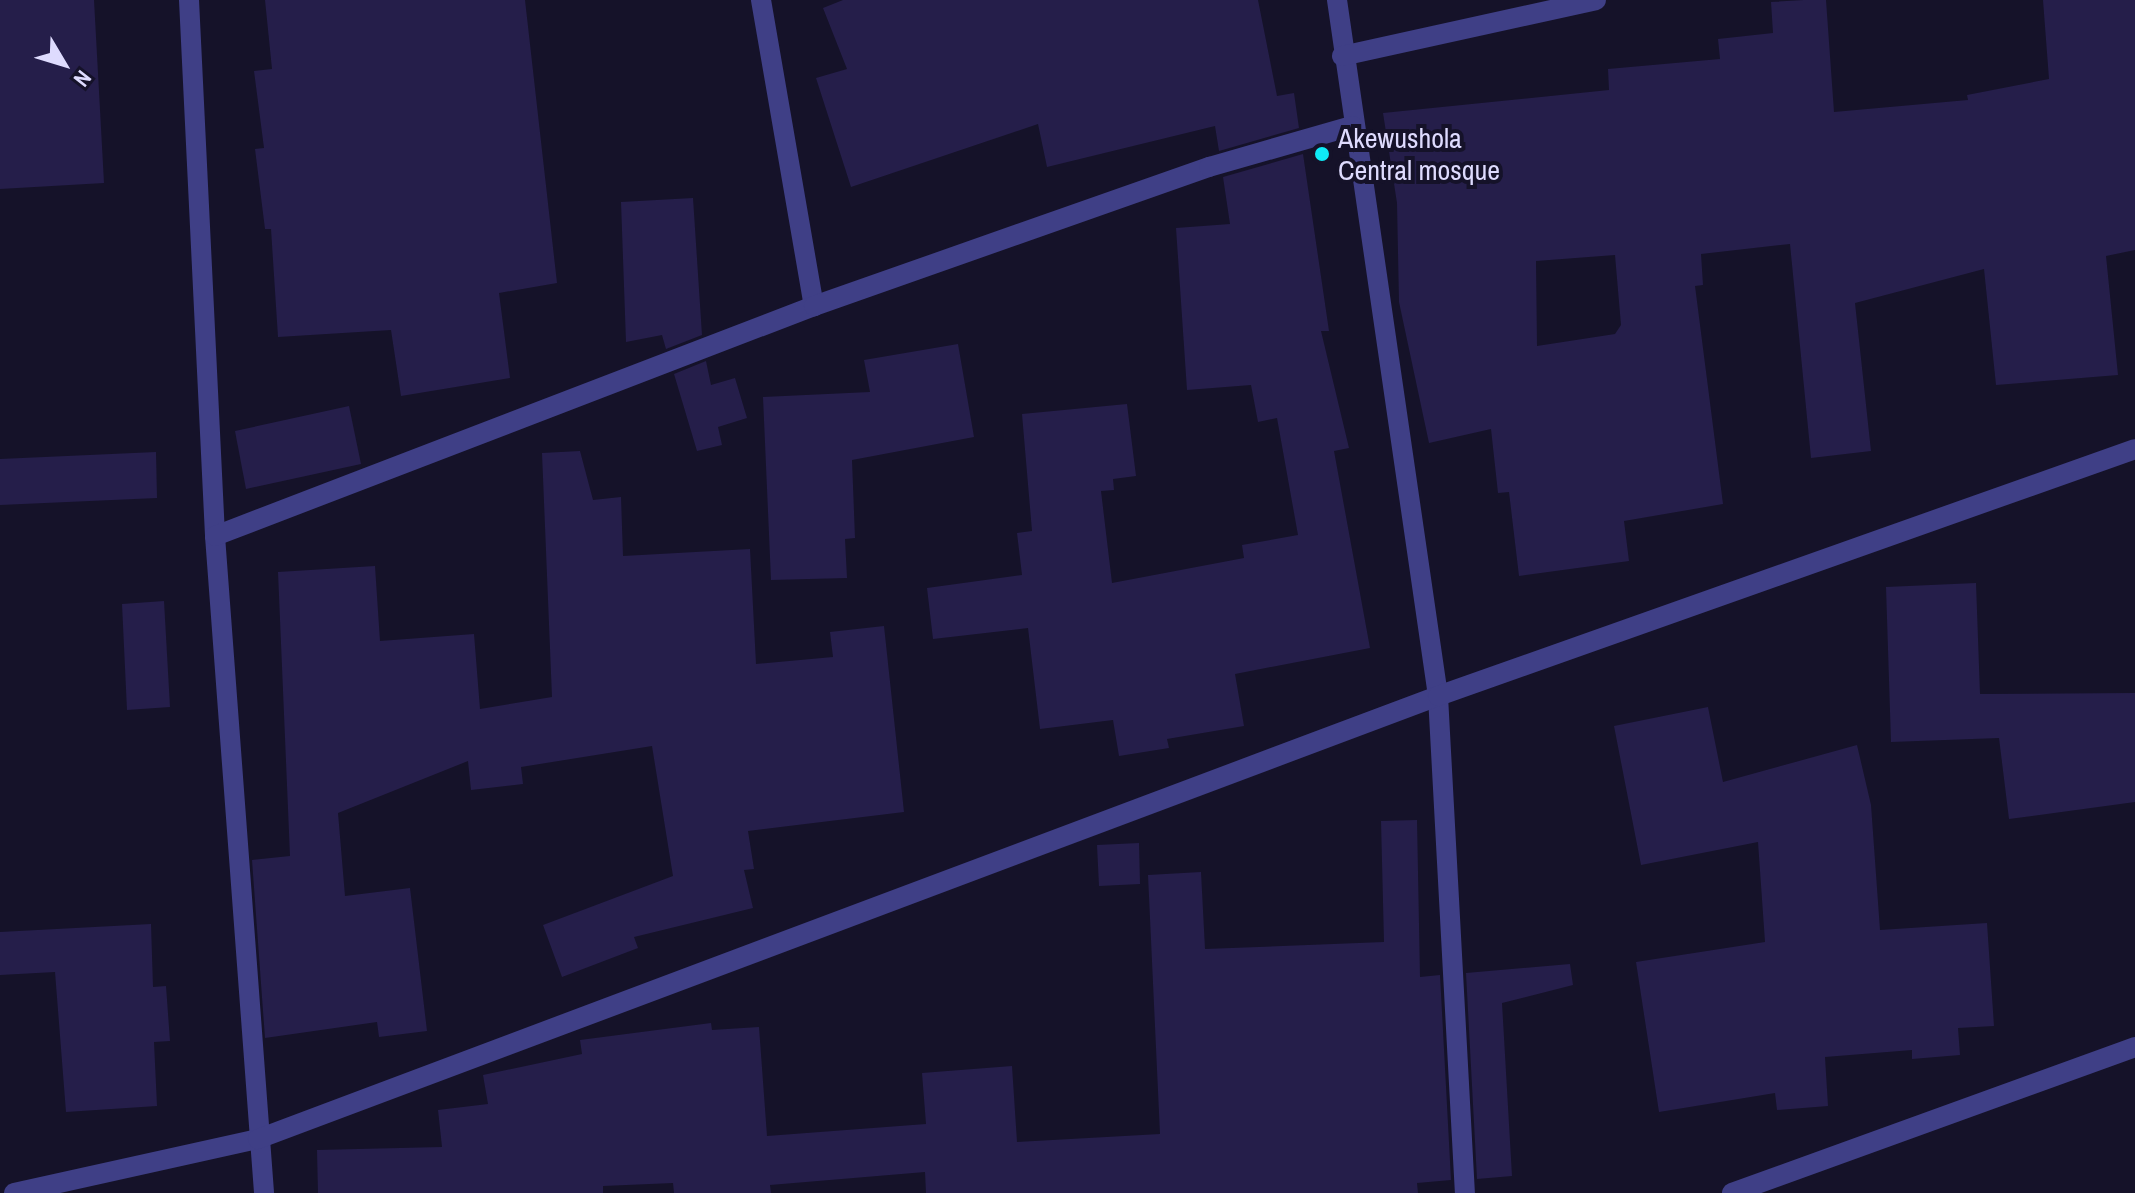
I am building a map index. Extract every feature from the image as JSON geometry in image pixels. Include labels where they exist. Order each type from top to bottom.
[{"type":"street","points":[[189,0],[215,536],[264,1193]]},
{"type":"street","points":[[761,0],[814,306]]},
{"type":"street","points":[[1337,0],[1352,126],[1438,696],[1465,1193]]},
{"type":"street","points":[[1342,56],[1596,0]]},
{"type":"street","points":[[215,536],[814,306],[1209,167],[1352,126]]},
{"type":"street","points":[[14,1193],[258,1139],[1438,696],[2135,449]]},
{"type":"street","points":[[1732,1193],[2135,1047]]},
{"type":"building","points":[[0,0],[94,0],[104,183],[0,189]]},
{"type":"building","points":[[265,0],[525,0],[557,283],[499,293],[510,378],[401,396],[391,330],[278,337],[271,229],[265,229],[255,149],[264,148],[254,71],[272,69]]},
{"type":"building","points":[[843,0],[1258,0],[1277,96],[1294,93],[1299,128],[1219,151],[1215,126],[1047,167],[1038,124],[851,187],[816,78],[847,69],[823,8]]},
{"type":"building","points":[[1826,0],[1834,112],[1968,100],[1967,95],[2049,79],[2043,0],[2135,0],[2135,250],[2106,256],[2118,375],[1996,385],[1984,269],[1855,303],[1871,451],[1811,458],[1790,244],[1701,254],[1703,285],[1695,286],[1723,504],[1624,521],[1629,561],[1519,576],[1509,492],[1498,493],[1491,429],[1429,443],[1399,302],[1397,203],[1383,113],[1609,90],[1608,69],[1720,59],[1718,39],[1773,33],[1771,2]],"holes":[[[1615,255],[1621,325],[1615,334],[1537,346],[1536,261]]]},
{"type":"building","points":[[1303,154],[1329,331],[1321,331],[1349,448],[1334,451],[1370,648],[1235,674],[1244,726],[1167,739],[1169,748],[1119,756],[1113,720],[1040,729],[1028,628],[933,639],[927,588],[1022,575],[1017,533],[1032,531],[1022,414],[1127,404],[1136,476],[1113,479],[1114,490],[1101,491],[1112,583],[1244,558],[1242,545],[1298,535],[1277,418],[1258,422],[1251,385],[1187,390],[1176,228],[1230,224],[1223,177]]},
{"type":"building","points":[[693,198],[702,335],[666,349],[662,335],[626,342],[621,202]]},
{"type":"building","points":[[958,344],[974,437],[852,460],[855,538],[845,539],[847,578],[771,580],[763,397],[870,392],[864,360]]},
{"type":"building","points":[[706,361],[711,385],[735,378],[747,418],[718,427],[722,445],[697,451],[674,374]]},
{"type":"building","points":[[349,406],[361,464],[246,489],[235,431]]},
{"type":"building","points":[[580,451],[593,500],[621,497],[623,556],[750,549],[756,664],[833,657],[830,632],[884,626],[904,812],[748,831],[754,869],[744,870],[753,908],[634,937],[638,948],[562,977],[543,925],[673,876],[652,746],[521,767],[523,784],[471,790],[468,761],[338,813],[345,896],[410,888],[427,1031],[379,1037],[377,1022],[265,1038],[252,860],[290,856],[278,572],[375,566],[380,641],[474,634],[480,709],[552,697],[542,453]]},
{"type":"building","points":[[156,452],[157,498],[0,505],[0,459]]},
{"type":"building","points":[[1976,583],[1980,694],[2135,693],[2135,802],[2009,819],[1999,738],[1891,742],[1886,587]]},
{"type":"building","points":[[164,601],[170,707],[127,710],[122,604]]},
{"type":"building","points":[[1708,707],[1723,782],[1857,745],[1871,805],[1880,930],[1987,923],[1994,1026],[1958,1028],[1960,1055],[1912,1059],[1912,1050],[1825,1057],[1828,1106],[1777,1110],[1775,1093],[1659,1112],[1636,962],[1765,942],[1758,842],[1641,865],[1614,726]]},
{"type":"building","points":[[1417,820],[1420,977],[1440,975],[1451,1180],[1417,1183],[1418,1193],[926,1193],[925,1172],[770,1185],[771,1193],[674,1193],[673,1183],[603,1186],[603,1193],[318,1193],[317,1150],[442,1147],[438,1110],[488,1104],[483,1075],[582,1054],[580,1040],[711,1023],[712,1030],[759,1027],[767,1136],[926,1124],[922,1073],[1012,1066],[1017,1142],[1160,1134],[1148,875],[1201,872],[1205,949],[1384,942],[1381,821]]},
{"type":"building","points":[[1139,843],[1140,884],[1099,886],[1097,845]]},
{"type":"building","points":[[151,924],[153,987],[166,986],[170,1041],[154,1042],[157,1106],[66,1112],[55,972],[0,975],[0,932]]},
{"type":"building","points":[[1570,964],[1573,985],[1502,1003],[1512,1176],[1477,1179],[1466,973]]},
{"type":"place","name":"Akewushola Central mosque","points":[[1322,154]]}]
